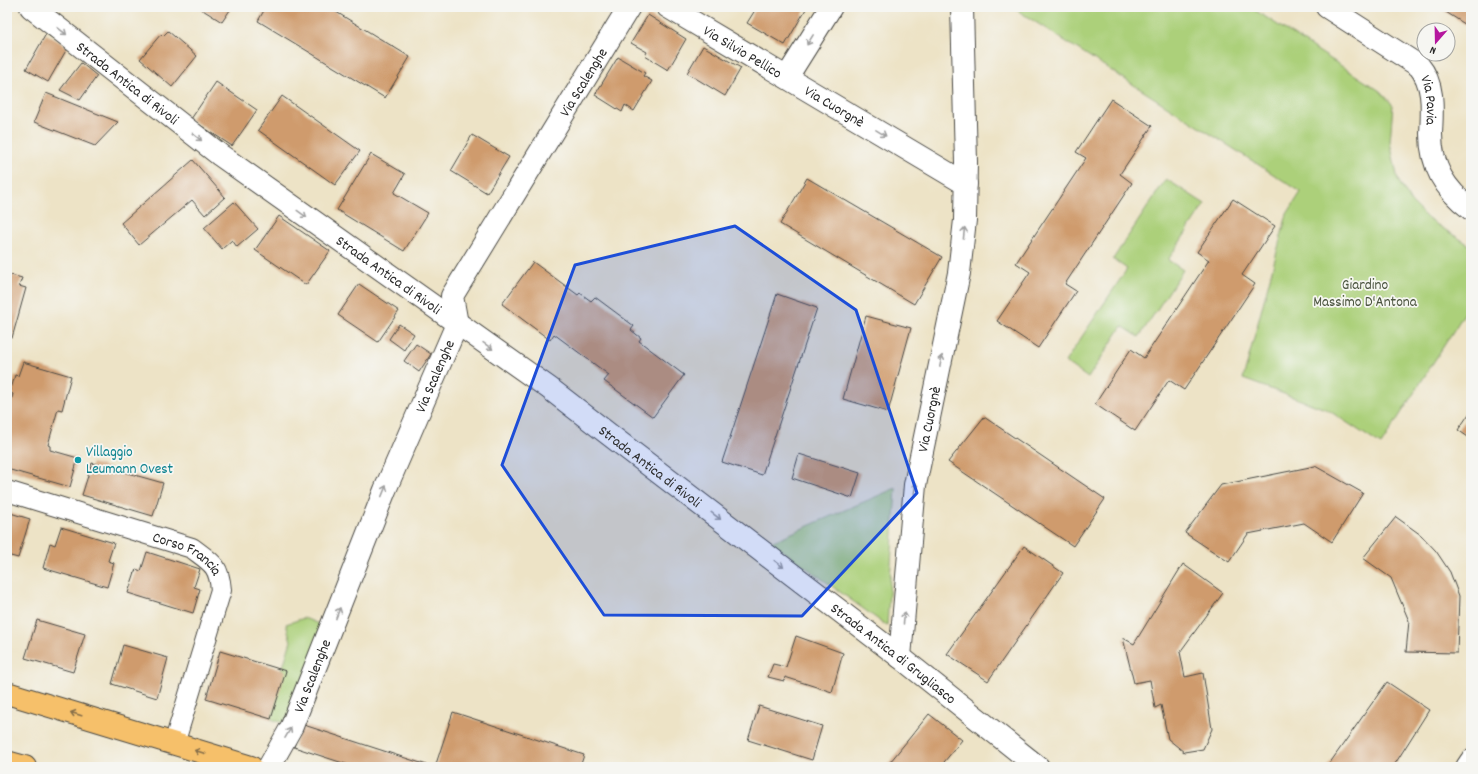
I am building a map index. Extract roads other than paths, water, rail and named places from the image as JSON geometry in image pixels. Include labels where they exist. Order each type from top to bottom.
[{"type":"main road","points":[[7,693],[251,767]]},
{"type":"main road","points":[[7,762],[25,767]]},
{"type":"street","name":"Strada Antica di Rivoli","points":[[31,7],[220,155],[555,393],[748,540]]},
{"type":"street","name":"Via Scalenghe","points":[[269,767],[292,726],[385,490],[457,324],[452,296],[629,7]]},
{"type":"street","name":"Via Silvio Pellico","points":[[668,7],[787,77],[831,7]]},
{"type":"street","name":"Via Cuorgnè","points":[[900,657],[915,485],[959,273],[965,220],[966,184],[962,7]]},
{"type":"street","name":"Via Pavia","points":[[1327,7],[1419,66],[1426,74],[1431,89],[1431,136],[1434,160],[1441,179],[1457,199],[1471,209]]},
{"type":"street","name":"Via Cuorgnè","points":[[787,77],[966,184]]},
{"type":"street","name":"Corso Francia","points":[[7,491],[192,548],[210,561],[219,574],[221,590],[174,744]]},
{"type":"street","name":"Strada Antica di Grugliasco","points":[[748,540],[900,657],[1038,767]]},
{"type":"street","points":[[1467,767],[1471,761]]},
{"type":"place","name":"Villaggio Leumann Ovest","points":[[78,460]]},
{"type":"park label","name":"Giardino Massimo D'Antona","points":[[1365,292]]}]
